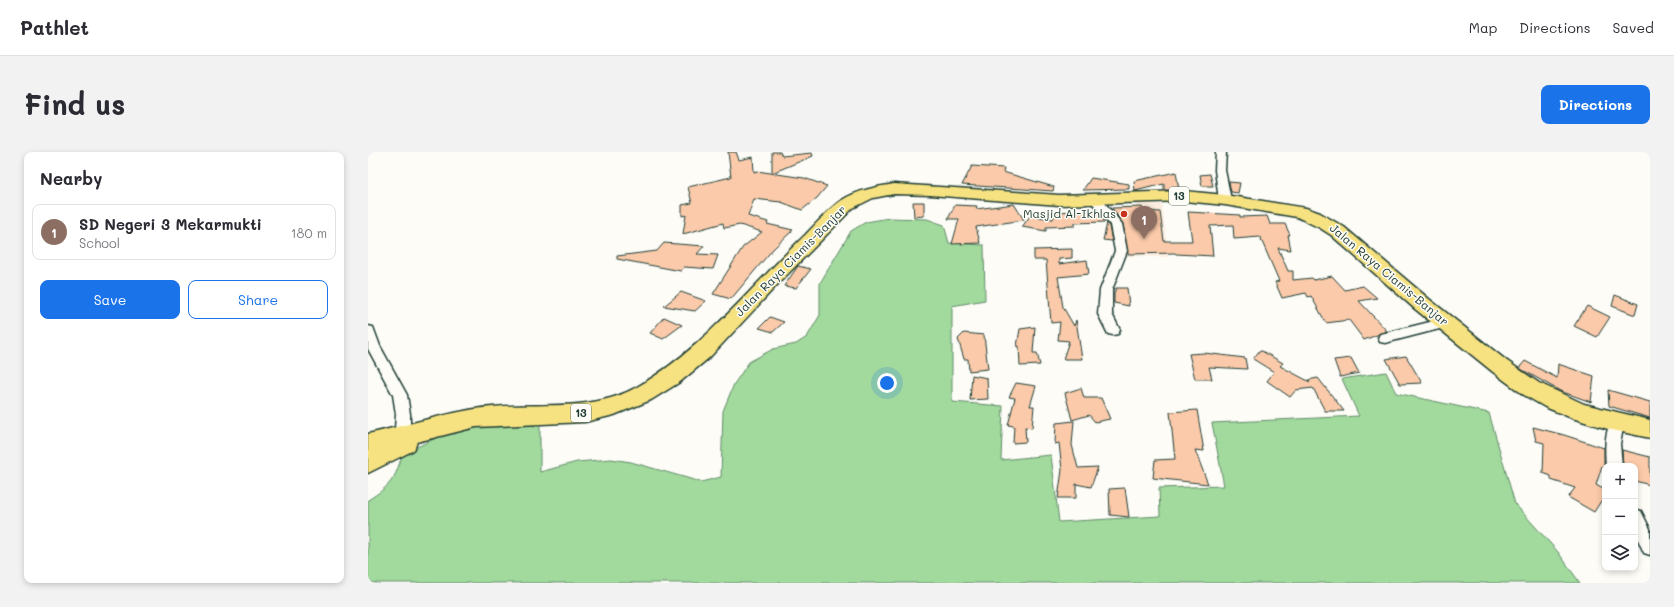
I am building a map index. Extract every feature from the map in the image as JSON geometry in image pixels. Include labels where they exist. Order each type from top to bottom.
[{"type":"highway","name":"Jalan Raya Ciamis-Banjar","points":[[368,444],[402,440],[443,426],[476,418],[536,414],[585,413],[614,406],[643,394],[673,376],[703,351],[771,279],[847,204],[868,194],[894,189],[1038,199],[1096,200],[1158,195],[1225,200],[1300,212],[1325,222],[1339,232],[1376,266],[1446,323],[1530,388],[1554,401],[1617,423],[1650,429]]},
{"type":"highway","name":"Jalan Raya Ciamis-Banjar","points":[[368,463],[402,440]]},
{"type":"street","points":[[1221,152],[1221,175],[1225,200]]},
{"type":"street","points":[[1096,200],[1117,227],[1121,251],[1106,290],[1105,314],[1113,330]]},
{"type":"street","points":[[1385,338],[1446,323]]},
{"type":"street","points":[[368,331],[373,346],[400,395],[403,414],[402,440]]},
{"type":"street","points":[[1614,463],[1612,444],[1617,423]]},
{"type":"street","points":[[1638,522],[1650,547]]},
{"type":"shaded area","points":[[1136,204],[1162,204],[1168,257],[1123,256],[1120,224],[1138,225]]},
{"type":"green space","points":[[889,218],[927,219],[944,225],[949,243],[984,245],[985,300],[952,306],[952,402],[1003,406],[1001,460],[1051,455],[1059,522],[1160,516],[1159,488],[1224,486],[1212,423],[1359,416],[1342,379],[1386,372],[1396,393],[1489,413],[1515,504],[1558,552],[1580,583],[368,583],[368,500],[382,491],[391,482],[397,471],[402,455],[449,433],[466,428],[488,425],[540,426],[540,472],[577,462],[611,459],[631,462],[701,482],[721,477],[723,411],[734,384],[749,362],[773,349],[796,344],[807,337],[820,315],[820,283],[851,231],[866,222]]},
{"type":"building","points":[[728,152],[736,152],[739,160],[753,157],[754,172],[757,171],[804,178],[827,186],[817,198],[802,210],[781,202],[754,199],[748,216],[768,222],[767,224],[793,230],[773,249],[731,299],[713,294],[743,247],[762,232],[740,225],[724,228],[723,223],[683,234],[686,215],[682,216],[682,205],[692,203],[688,187],[731,177]]},
{"type":"building","points":[[772,152],[780,152],[782,156],[812,153],[813,156],[772,173]]},
{"type":"building","points":[[972,166],[1004,168],[1003,172],[1054,187],[1053,191],[962,185]]},
{"type":"building","points":[[1176,172],[1179,190],[1164,190],[1164,184],[1135,191],[1134,181]]},
{"type":"building","points":[[1210,174],[1213,186],[1202,186],[1200,175]]},
{"type":"building","points":[[1091,178],[1129,184],[1129,189],[1083,190]]},
{"type":"building","points":[[1229,182],[1240,183],[1238,193],[1231,192]]},
{"type":"building","points":[[913,202],[924,202],[924,216],[914,217]]},
{"type":"building","points":[[1014,204],[1024,220],[976,227],[980,243],[952,244],[959,219],[948,219],[955,205],[977,206],[976,209]]},
{"type":"building","points":[[1142,207],[1143,211],[1160,212],[1164,241],[1192,241],[1188,212],[1240,215],[1240,217],[1267,216],[1270,224],[1285,224],[1290,235],[1288,235],[1291,250],[1278,248],[1288,271],[1293,271],[1293,280],[1312,278],[1314,280],[1332,276],[1345,290],[1363,286],[1377,298],[1359,301],[1387,331],[1364,340],[1349,320],[1326,323],[1311,296],[1308,297],[1306,293],[1282,298],[1275,282],[1279,281],[1260,237],[1234,239],[1233,225],[1210,226],[1213,256],[1175,253],[1128,254],[1123,224],[1112,208]]},
{"type":"building","points":[[1096,210],[1105,222],[1075,223],[1075,226],[1046,227],[1046,231],[1022,227],[1030,216],[1053,219],[1056,212]]},
{"type":"building","points":[[1107,223],[1109,226],[1112,241],[1103,240]]},
{"type":"building","points":[[664,243],[704,246],[697,254],[718,255],[713,269],[684,267],[681,271],[617,259],[617,256],[657,251]]},
{"type":"building","points":[[1072,249],[1072,258],[1059,259],[1059,264],[1087,260],[1089,274],[1058,277],[1063,307],[1074,326],[1076,320],[1082,359],[1063,359],[1069,341],[1058,340],[1060,322],[1051,323],[1046,260],[1034,260],[1034,250]]},
{"type":"building","points":[[798,266],[811,269],[796,288],[784,286]]},
{"type":"building","points":[[1116,288],[1127,288],[1129,306],[1114,303],[1114,293]]},
{"type":"building","points":[[681,292],[706,301],[695,311],[664,306]]},
{"type":"building","points":[[1615,295],[1638,304],[1635,315],[1612,306]]},
{"type":"building","points":[[1587,306],[1610,317],[1597,337],[1574,326]]},
{"type":"building","points":[[664,317],[682,325],[663,339],[650,333]]},
{"type":"building","points":[[770,317],[784,322],[773,332],[759,328]]},
{"type":"building","points":[[1035,327],[1033,353],[1037,353],[1040,365],[1020,366],[1019,346],[1017,346],[1020,329]]},
{"type":"building","points":[[964,333],[984,335],[988,369],[969,371],[968,359],[964,359],[958,339]]},
{"type":"building","points":[[1260,350],[1283,363],[1280,366],[1310,382],[1308,380],[1318,378],[1344,411],[1325,411],[1313,388],[1296,390],[1290,397],[1267,381],[1274,372],[1253,359]]},
{"type":"building","points":[[1204,353],[1245,358],[1247,369],[1209,367],[1212,379],[1195,379],[1189,354]]},
{"type":"building","points":[[1406,356],[1422,383],[1400,384],[1386,359]]},
{"type":"building","points":[[1351,358],[1359,373],[1340,377],[1334,360]]},
{"type":"building","points":[[1525,361],[1557,378],[1558,364],[1594,376],[1591,402],[1560,391],[1519,368]]},
{"type":"building","points":[[972,375],[987,378],[988,399],[970,400]]},
{"type":"building","points":[[1016,383],[1036,386],[1030,406],[1034,406],[1032,428],[1025,427],[1026,442],[1013,443],[1014,426],[1008,425],[1015,398],[1009,397]]},
{"type":"building","points":[[1081,388],[1084,398],[1101,398],[1110,419],[1095,422],[1089,415],[1072,420],[1065,393]]},
{"type":"building","points":[[1608,390],[1650,402],[1650,418],[1609,406]]},
{"type":"building","points":[[1197,410],[1204,451],[1195,450],[1208,484],[1153,478],[1155,460],[1175,459],[1170,412]]},
{"type":"building","points":[[1074,421],[1072,445],[1078,468],[1098,467],[1091,487],[1076,484],[1076,498],[1058,498],[1062,470],[1059,443],[1055,444],[1056,423]]},
{"type":"building","points":[[1533,427],[1604,448],[1604,463],[1602,463],[1596,485],[1602,488],[1602,502],[1594,512],[1568,497],[1575,488],[1551,480],[1551,476],[1543,473],[1544,443],[1536,441]]},
{"type":"building","points":[[1622,450],[1650,457],[1650,485],[1638,482],[1638,463],[1623,463]]},
{"type":"building","points":[[1125,488],[1129,517],[1110,515],[1109,489]]},
{"type":"place","name":"Masjid Al-Ikhlas","points":[[1124,214]]},
{"type":"place","name":"SD Negeri 3 Mekarmukti","points":[[1144,239]]}]
